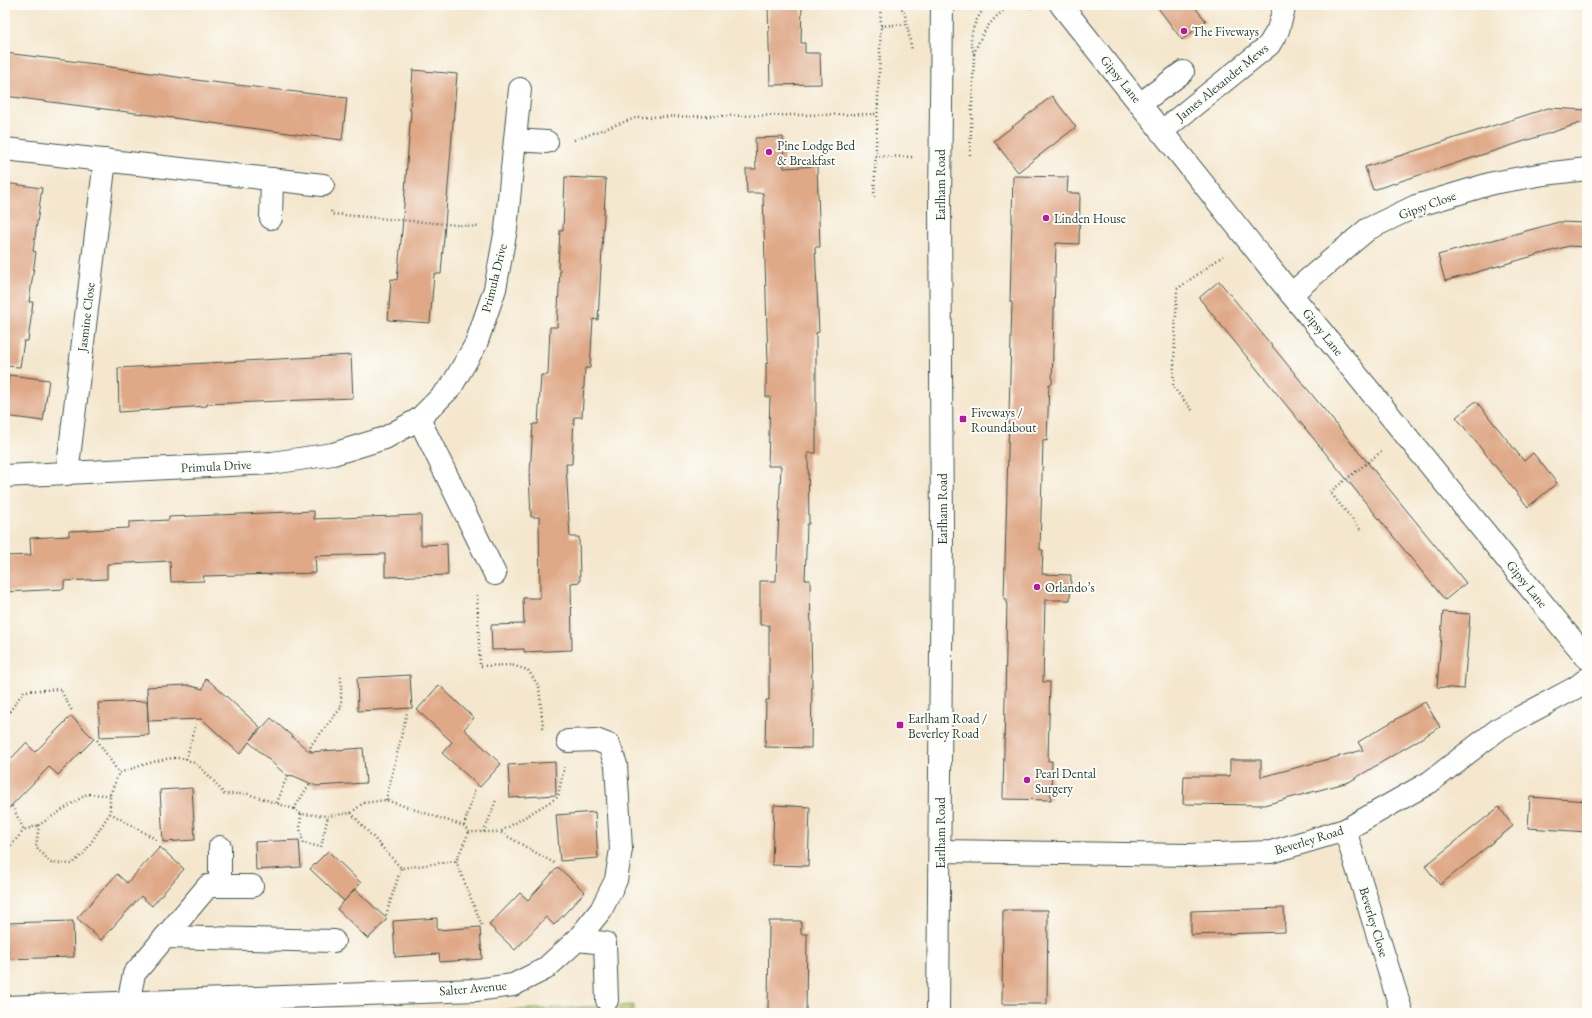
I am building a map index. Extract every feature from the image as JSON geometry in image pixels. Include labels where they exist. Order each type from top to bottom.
[{"type":"street","name":"Earlham Road","points":[[938,1013],[942,532],[940,158],[942,5]]},
{"type":"street","name":"Gipsy Lane","points":[[1061,5],[1291,294],[1587,658]]},
{"type":"street","name":"James Alexander Mews","points":[[1161,132],[1269,45],[1278,30],[1284,8],[1283,5]]},
{"type":"street","points":[[1140,104],[1183,72]]},
{"type":"street","name":"Primula Drive","points":[[5,476],[272,463],[326,455],[385,438],[419,419],[451,387],[476,344],[495,288],[506,229],[520,89]]},
{"type":"street","points":[[515,140],[547,142]]},
{"type":"street","points":[[5,148],[323,185]]},
{"type":"street","name":"Jasmine Close","points":[[68,474],[105,160]]},
{"type":"street","name":"Gipsy Close","points":[[1291,294],[1368,229],[1416,206],[1493,183],[1544,174],[1587,169]]},
{"type":"street","points":[[271,218],[272,179]]},
{"type":"street","points":[[419,419],[496,574]]},
{"type":"street","name":"Beverley Road","points":[[940,851],[1190,855],[1271,852],[1346,830],[1430,782],[1500,728],[1574,688],[1587,679]]},
{"type":"street","name":"Salter Avenue","points":[[8,1007],[476,990],[513,985],[545,969],[577,940],[600,910],[616,880],[621,849],[616,765],[609,745],[596,732],[568,741]]},
{"type":"street","name":"Beverley Close","points":[[1346,830],[1402,1013]]},
{"type":"street","points":[[220,847],[220,886]]},
{"type":"street","points":[[128,1002],[134,974],[208,886],[252,886]]},
{"type":"street","points":[[165,937],[334,941]]},
{"type":"street","points":[[577,940],[606,943],[607,1000]]},
{"type":"path","points":[[874,197],[881,26],[880,5]]},
{"type":"path","points":[[970,159],[974,55],[971,39],[976,20],[981,11],[988,5]]},
{"type":"path","points":[[974,55],[984,30],[994,18],[1010,5]]},
{"type":"path","points":[[881,26],[906,24]]},
{"type":"path","points":[[547,142],[567,142],[638,116],[877,114]]},
{"type":"path","points":[[323,185],[332,214],[506,229]]},
{"type":"path","points":[[1192,410],[1173,387],[1177,289],[1223,256]]},
{"type":"path","points":[[1360,529],[1330,492],[1382,451]]},
{"type":"path","points":[[496,574],[477,583],[480,666],[511,665],[528,670],[539,687],[543,727],[568,741],[558,797],[500,832]]},
{"type":"path","points":[[310,751],[311,745],[342,708],[341,674]]},
{"type":"path","points":[[5,718],[24,691],[60,689],[72,711]]},
{"type":"path","points":[[386,800],[407,712]]},
{"type":"path","points":[[186,759],[196,724]]},
{"type":"path","points":[[97,740],[119,773]]},
{"type":"path","points":[[119,773],[172,757],[186,759],[208,774],[224,794],[248,794],[294,809],[301,814],[328,816],[351,813],[363,803],[386,800],[464,826],[469,832]]},
{"type":"path","points":[[39,825],[36,847],[51,863],[72,864],[85,852],[110,813],[110,796],[119,773]]},
{"type":"path","points":[[276,803],[285,781],[290,775]]},
{"type":"path","points":[[294,809],[310,783]]},
{"type":"path","points":[[464,826],[475,789]]},
{"type":"path","points":[[5,853],[24,830],[39,825],[87,794],[110,796]]},
{"type":"path","points":[[484,832],[496,800]]},
{"type":"path","points":[[12,806],[24,830]]},
{"type":"path","points":[[110,813],[157,840]]},
{"type":"path","points":[[351,813],[401,868]]},
{"type":"path","points":[[301,814],[300,828],[303,844],[321,847],[328,816]]},
{"type":"path","points":[[469,832],[500,832],[554,863]]},
{"type":"path","points":[[469,832],[456,861],[482,926]]},
{"type":"path","points":[[5,842],[8,848]]},
{"type":"path","points":[[401,868],[456,861]]},
{"type":"path","points":[[386,915],[401,868]]},
{"type":"path","points":[[5,910],[8,1007]]},
{"type":"green space","points":[[634,1005],[634,1013],[432,1013]]},
{"type":"building","points":[[768,5],[802,5],[801,43],[805,43],[805,53],[820,53],[821,84],[770,85]]},
{"type":"building","name":"The Fiveways","points":[[1156,5],[1193,5],[1206,21],[1182,40]]},
{"type":"building","points":[[5,53],[104,65],[203,81],[347,98],[342,140],[5,96]]},
{"type":"building","points":[[413,70],[457,74],[441,274],[434,274],[430,323],[388,320],[391,279],[397,280],[402,231]]},
{"type":"building","points":[[1052,96],[1076,127],[1018,172],[994,141]]},
{"type":"building","points":[[1548,108],[1587,110],[1587,121],[1373,190],[1365,167]]},
{"type":"building","points":[[783,137],[784,168],[817,166],[820,247],[815,247],[819,332],[816,333],[816,453],[808,453],[809,524],[807,524],[805,580],[810,580],[812,684],[811,748],[765,747],[766,700],[769,700],[769,625],[760,625],[760,581],[776,581],[781,466],[768,466],[770,397],[766,397],[766,363],[768,363],[763,193],[747,193],[746,169],[756,169],[755,138]]},
{"type":"building","points":[[1013,176],[1068,177],[1067,193],[1080,193],[1079,244],[1056,243],[1052,384],[1049,384],[1047,441],[1043,440],[1040,550],[1043,550],[1042,574],[1071,575],[1070,600],[1045,600],[1043,682],[1050,682],[1048,761],[1052,761],[1051,800],[1003,799],[1007,599],[1004,599],[1012,302],[1010,302]]},
{"type":"building","points":[[565,177],[606,179],[598,320],[593,319],[590,368],[585,368],[582,417],[574,417],[572,464],[566,464],[570,537],[579,537],[580,582],[571,583],[572,650],[524,652],[524,649],[492,650],[491,625],[524,624],[523,598],[540,598],[539,517],[531,517],[529,473],[533,424],[538,424],[541,375],[548,375],[550,327],[557,327],[560,269],[558,269],[560,230],[563,230]]},
{"type":"building","points":[[5,183],[42,188],[33,251],[36,252],[29,302],[33,302],[28,341],[24,341],[20,367],[5,366]]},
{"type":"building","points":[[1559,222],[1587,223],[1587,247],[1569,246],[1445,281],[1438,255]]},
{"type":"building","points":[[1219,281],[1466,583],[1445,600],[1199,298]]},
{"type":"building","points":[[351,355],[353,398],[207,404],[207,406],[119,412],[118,368]]},
{"type":"building","points":[[9,375],[49,380],[43,421],[5,416]]},
{"type":"building","points":[[1476,401],[1524,461],[1533,453],[1557,483],[1528,507],[1456,417]]},
{"type":"building","points":[[314,511],[314,519],[421,515],[421,545],[447,544],[448,575],[385,577],[385,554],[315,556],[316,573],[203,576],[204,581],[171,582],[170,561],[107,564],[107,579],[64,581],[64,589],[5,592],[5,556],[31,555],[30,538],[69,536],[69,531],[129,528],[129,522],[169,520],[169,517]]},
{"type":"building","points":[[1443,612],[1470,614],[1464,689],[1437,687]]},
{"type":"building","points":[[410,675],[412,708],[358,711],[357,678]]},
{"type":"building","points":[[206,678],[260,727],[251,740],[271,718],[310,752],[363,748],[366,783],[316,786],[294,776],[286,775],[249,742],[240,754],[202,719],[148,721],[147,687],[187,685],[203,689]]},
{"type":"building","points":[[439,685],[474,718],[464,729],[501,764],[480,787],[442,753],[452,742],[417,710]]},
{"type":"building","points":[[147,701],[149,735],[100,737],[98,703]]},
{"type":"building","points":[[1425,702],[1440,727],[1349,782],[1264,805],[1183,804],[1184,776],[1230,776],[1230,760],[1261,760],[1261,777],[1363,750],[1358,742]]},
{"type":"building","points":[[71,716],[94,739],[58,775],[49,767],[5,812],[5,765],[26,743],[35,752]]},
{"type":"building","points":[[555,762],[556,795],[510,798],[508,765]]},
{"type":"building","points":[[192,788],[195,840],[163,842],[160,790]]},
{"type":"building","points":[[1530,797],[1587,801],[1587,832],[1528,828]]},
{"type":"building","points":[[774,805],[810,807],[808,866],[772,865]]},
{"type":"building","points":[[1499,807],[1513,826],[1440,885],[1425,866]]},
{"type":"building","points":[[595,812],[598,858],[560,861],[556,815]]},
{"type":"building","points":[[299,840],[301,867],[256,870],[255,842]]},
{"type":"building","points":[[160,847],[184,869],[152,906],[141,896],[101,940],[77,918],[117,874],[127,883]]},
{"type":"building","points":[[328,851],[361,883],[344,901],[310,869]]},
{"type":"building","points":[[558,867],[585,892],[554,925],[546,917],[515,950],[489,925],[520,893],[528,900]]},
{"type":"building","points":[[355,889],[387,919],[368,939],[337,909]]},
{"type":"building","points":[[1284,908],[1285,932],[1191,935],[1191,911]]},
{"type":"building","points":[[1003,910],[1048,910],[1047,1004],[1002,1004]]},
{"type":"building","points":[[437,918],[437,930],[480,927],[482,959],[440,962],[439,954],[395,957],[393,921]]},
{"type":"building","points":[[73,921],[74,957],[5,959],[5,923]]},
{"type":"building","points":[[769,921],[801,921],[801,934],[807,934],[806,1013],[768,1013]]},
{"type":"place","name":"The Fiveways","points":[[1184,31]]},
{"type":"place","name":"Pine Lodge Bed & Breakfast","points":[[769,152]]},
{"type":"place","name":"Linden House","points":[[1046,218]]},
{"type":"place","name":"Fiveways / Roundabout","points":[[963,419]]},
{"type":"place","name":"Orlando’s","points":[[1037,587]]},
{"type":"place","name":"Earlham Road / Beverley Road","points":[[900,725]]},
{"type":"place","name":"Pearl Dental Surgery","points":[[1027,780]]}]
